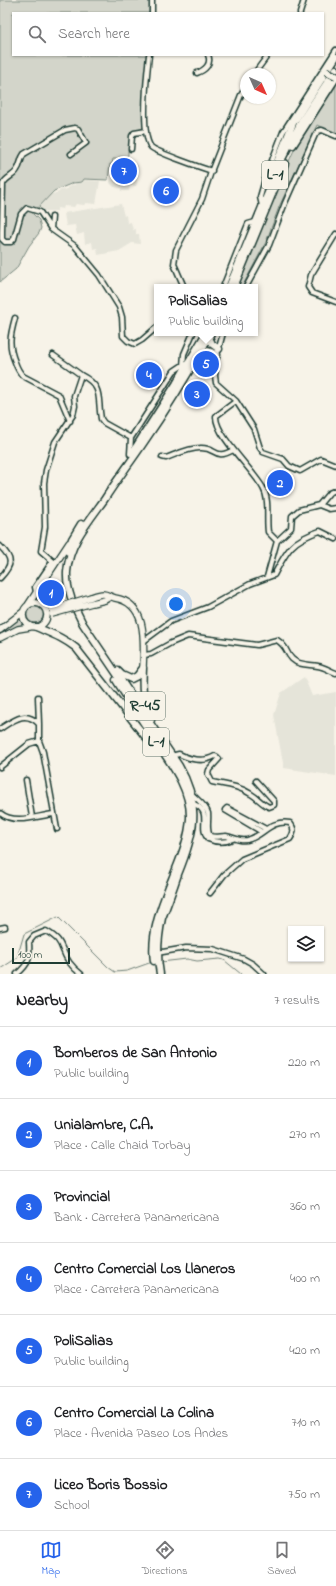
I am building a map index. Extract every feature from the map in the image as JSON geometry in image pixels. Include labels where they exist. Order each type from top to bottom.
[{"type":"main road","name":"L-1","points":[[230,284],[262,207],[274,168],[293,123],[336,57]]},
{"type":"main road","name":"L-1","points":[[269,187],[301,122],[336,69]]},
{"type":"main road","name":"L-1","points":[[235,284],[293,146],[336,77],[326,71]]},
{"type":"main road","name":"L-1","points":[[158,971],[153,947],[157,920],[187,837],[190,817],[185,790],[176,772],[72,611],[67,598],[64,577],[66,561],[72,539],[163,405],[184,367],[207,336]]},
{"type":"main road","name":"L-1","points":[[156,956],[162,918],[186,856],[191,837],[194,821],[194,804],[185,777],[174,758],[161,741],[83,624],[71,598],[67,572],[72,552],[83,529],[143,444],[187,375],[208,336]]},
{"type":"main road","points":[[210,336],[212,344],[218,352]]},
{"type":"main road","points":[[199,353],[205,350],[218,352]]},
{"type":"main road","points":[[33,627],[54,633],[65,639],[76,648],[144,736],[166,757]]},
{"type":"main road","name":"L-1","points":[[105,658],[127,679],[137,676],[143,668]]},
{"type":"main road","name":"R-45","points":[[143,668],[142,692],[147,712],[161,741]]},
{"type":"street","points":[[152,0],[152,12]]},
{"type":"street","points":[[300,12],[304,0]]},
{"type":"street","points":[[262,207],[260,197],[270,163],[283,132],[336,50]]},
{"type":"street","points":[[149,56],[146,93],[146,131],[151,147],[160,152],[212,170]]},
{"type":"street","points":[[197,73],[203,71],[208,64],[210,60],[208,56]]},
{"type":"street","points":[[258,68],[267,56]]},
{"type":"street","points":[[183,284],[174,264],[176,250],[202,199],[240,98]]},
{"type":"street","points":[[71,154],[86,143],[78,129],[75,128],[65,130],[24,154],[16,172],[5,179],[2,184],[2,239],[6,242],[11,242],[14,239],[21,214],[27,208],[40,212],[52,229],[75,246],[87,258],[99,274],[119,307],[122,317],[123,336],[128,341],[135,344],[154,330]]},
{"type":"street","points":[[248,284],[269,245],[314,135],[318,131],[322,130],[336,136]]},
{"type":"street","points":[[131,149],[132,136],[134,133],[146,131]]},
{"type":"street","points":[[52,218],[52,229]]},
{"type":"street","points":[[224,284],[248,224],[255,222]]},
{"type":"street","points":[[336,234],[311,275],[308,287],[312,293],[336,302]]},
{"type":"street","points":[[15,318],[10,338],[10,352],[19,373],[59,395],[70,420]]},
{"type":"street","points":[[130,455],[131,438],[174,371],[184,367],[184,354],[192,336]]},
{"type":"street","points":[[222,336],[218,352],[215,376],[216,383],[236,400],[254,429],[260,448],[263,452],[283,459],[289,466],[300,471],[321,459],[336,465]]},
{"type":"street","points":[[53,355],[92,381],[96,387],[101,419],[117,431],[131,438]]},
{"type":"street","points":[[53,563],[41,551],[46,510],[44,483],[46,470],[55,442],[70,420],[75,406],[74,396],[81,375]]},
{"type":"street","points":[[155,399],[163,405]]},
{"type":"street","points":[[236,400],[216,416],[215,422],[233,450],[264,489],[267,504],[268,532],[277,541]]},
{"type":"street","points":[[162,457],[166,458],[199,448],[205,448],[220,455],[225,455],[233,450]]},
{"type":"street","points":[[319,505],[329,493],[336,490]]},
{"type":"street","points":[[267,577],[277,541],[290,528],[292,516],[295,512],[319,505],[329,509],[336,508]]},
{"type":"street","points":[[144,641],[171,621],[208,607],[250,584],[274,575],[289,548],[310,534],[320,531],[336,540]]},
{"type":"street","points":[[0,630],[23,612],[53,563],[72,539]]},
{"type":"street","points":[[0,546],[9,556],[10,561],[7,571],[0,578]]},
{"type":"street","points":[[36,592],[41,604],[50,611]]},
{"type":"street","name":"R-45","points":[[0,638],[18,629],[33,627],[44,623],[50,611],[92,600],[104,594],[125,601],[136,610],[142,622],[144,641],[143,668]]},
{"type":"street","points":[[28,605],[36,603],[41,604]]},
{"type":"street","points":[[23,612],[25,622],[33,627]]},
{"type":"street","points":[[144,654],[152,654],[171,643],[188,636],[258,645],[277,640],[284,644],[291,658],[295,661],[306,665],[317,665],[336,672]]},
{"type":"street","points":[[38,697],[39,741],[43,752],[56,829]]},
{"type":"street","points":[[0,729],[21,717],[28,717],[35,720],[39,724]]},
{"type":"street","points":[[0,767],[29,744],[39,741]]},
{"type":"street","points":[[174,758],[179,754],[188,759],[201,760],[215,756],[218,757],[219,760],[211,767],[208,774],[212,782],[234,785],[254,795],[265,806],[269,807],[274,805],[274,801],[256,781]]},
{"type":"street","points":[[26,780],[32,817]]},
{"type":"street","points":[[191,793],[206,809],[208,815],[208,831],[210,836],[217,838],[228,836],[233,839],[243,841],[250,840],[278,823],[290,823],[294,827],[294,834],[290,839],[264,848],[242,858],[224,875],[210,893]]},
{"type":"street","points":[[194,804],[203,811],[205,816],[203,829],[208,839],[218,843],[233,839]]},
{"type":"street","points":[[262,832],[225,810],[227,808],[266,829]]},
{"type":"street","points":[[0,813],[10,819],[19,820],[54,814]]},
{"type":"street","points":[[18,974],[27,966],[30,953],[29,942],[34,936],[46,931],[55,936],[62,945],[69,962],[81,974]]},
{"type":"street","points":[[156,956],[186,948],[213,948],[244,959],[253,964],[264,974]]},
{"type":"shaded area","points":[[0,0],[150,0],[149,12],[12,12],[12,56],[147,56],[144,83],[143,128],[136,131],[134,134],[131,149],[128,151],[128,155],[126,157],[113,159],[112,164],[110,164],[108,180],[84,179],[82,182],[73,183],[54,191],[37,209],[34,209],[33,214],[39,220],[41,228],[39,233],[29,246],[16,269],[0,282]]},
{"type":"shaded area","points":[[336,84],[336,134],[317,125],[279,207],[266,242],[244,284],[238,284],[261,224],[298,141]]},
{"type":"shaded area","points":[[114,160],[130,161],[130,164],[138,165],[136,186],[130,186],[129,191],[121,191],[121,188],[114,187],[110,183],[111,166],[113,166]]},
{"type":"shaded area","points":[[84,180],[100,181],[96,204],[76,204],[74,207],[64,206],[63,209],[57,208],[57,211],[39,211],[37,209],[49,195],[59,192],[60,190],[65,190],[76,183],[82,183]]},
{"type":"shaded area","points":[[121,204],[124,216],[126,215],[127,223],[131,222],[133,230],[136,229],[136,234],[139,234],[140,244],[132,243],[119,251],[98,255],[97,248],[93,249],[92,242],[85,244],[84,233],[77,235],[75,225],[66,226],[64,213]]},
{"type":"shaded area","points":[[32,607],[38,607],[43,612],[41,621],[38,623],[32,623],[27,618],[27,612]]},
{"type":"shaded area","points":[[21,615],[22,623],[25,626],[0,636],[0,633]]},
{"type":"shaded area","points":[[304,677],[312,696],[336,692],[336,776],[284,768],[274,715],[281,693]]},
{"type":"waterway","points":[[0,969],[17,958],[24,934],[58,917],[108,967],[115,972],[127,971],[152,962]]},
{"type":"waterway","points":[[161,962],[187,959],[197,961],[220,959],[224,960],[241,974]]},
{"type":"place","name":"Liceo Boris Bossio","points":[[124,171]]},
{"type":"place","name":"Centro Comercial La Colina","points":[[166,191]]},
{"type":"place","name":"PoliSalias","points":[[206,364]]},
{"type":"place","name":"Centro Comercial Los Llaneros","points":[[149,375]]},
{"type":"place","name":"Provincial","points":[[197,394]]},
{"type":"place","name":"Unialambre, C.A.","points":[[280,483]]},
{"type":"place","name":"Bomberos de San Antonio","points":[[51,593]]}]
